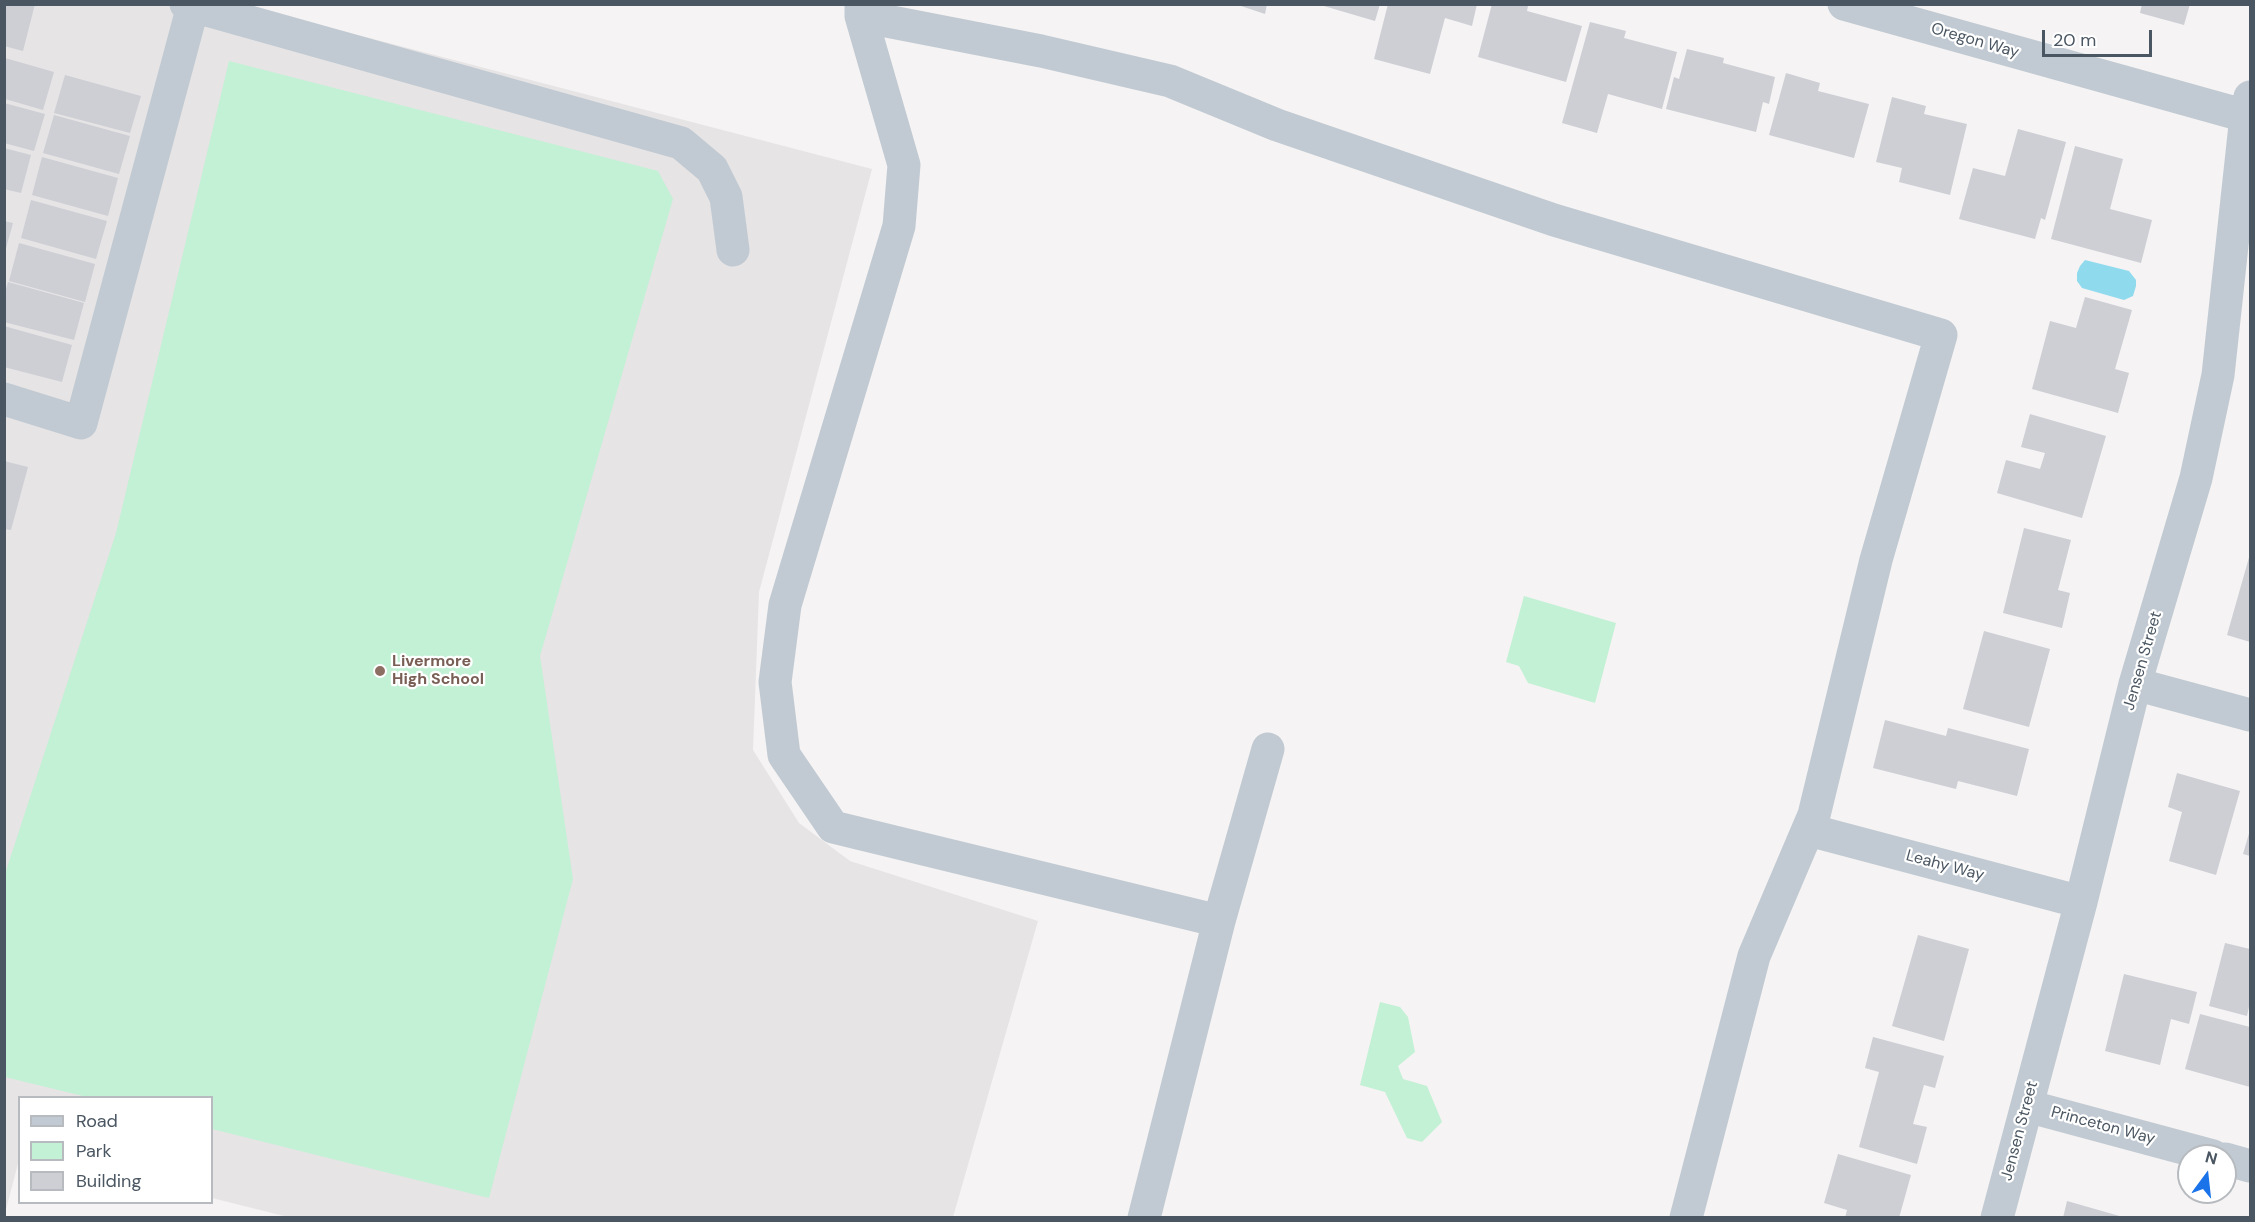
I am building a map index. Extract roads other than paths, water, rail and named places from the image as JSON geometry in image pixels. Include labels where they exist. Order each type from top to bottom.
[{"type":"street","name":"Oregon Way","points":[[1844,4],[2248,106]]},
{"type":"street","points":[[4,399],[81,423],[189,5],[681,143],[712,169],[726,197],[733,250]]},
{"type":"street","points":[[1219,921],[833,827],[784,755],[775,682],[785,605],[899,226],[904,165],[861,10],[1170,81],[1277,125],[1554,220],[1941,335],[1876,560],[1814,815],[1754,956],[1686,1218]]},
{"type":"street","name":"Jensen Street","points":[[1997,1218],[2081,902],[2135,684],[2196,478],[2241,262],[2248,106]]},
{"type":"street","points":[[2135,684],[2250,716]]},
{"type":"street","points":[[1144,1218],[1219,921],[1268,749]]},
{"type":"street","name":"Leahy Way","points":[[1809,830],[2081,902]]},
{"type":"street","name":"Princeton Way","points":[[2027,1106],[2177,1146]]},
{"type":"water","points":[[2085,260],[2129,271],[2136,280],[2133,296],[2124,300],[2082,288],[2077,281],[2077,273]]},
{"type":"place","name":"Livermore High School","points":[[380,671]]}]
